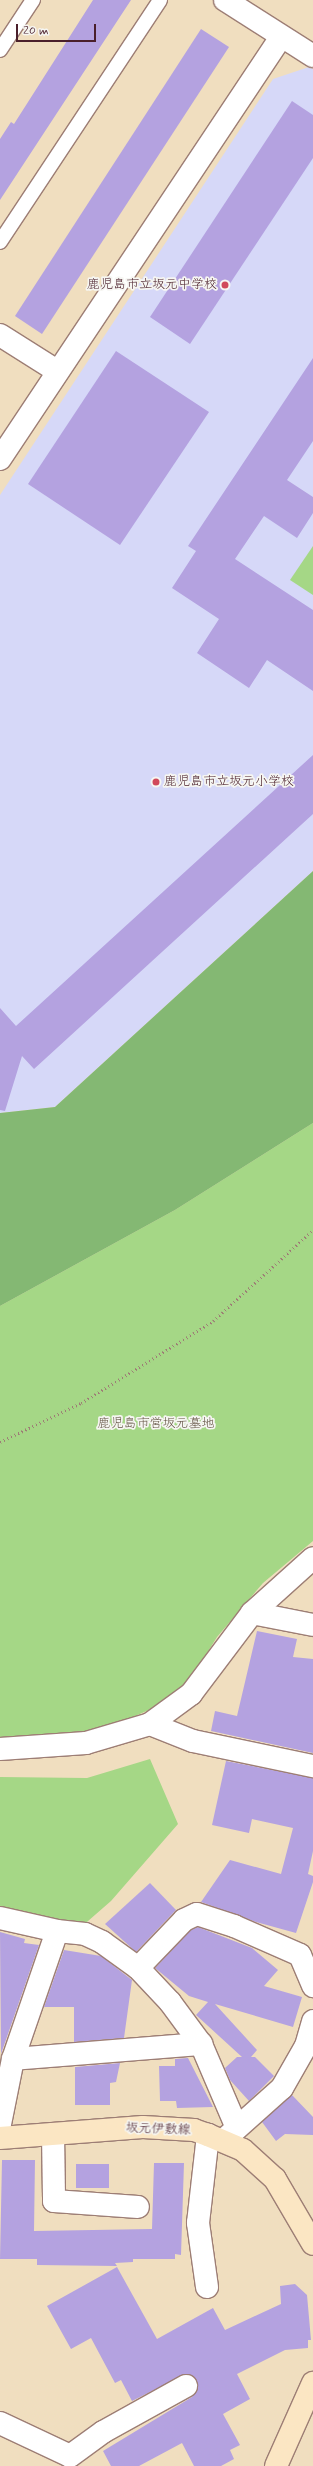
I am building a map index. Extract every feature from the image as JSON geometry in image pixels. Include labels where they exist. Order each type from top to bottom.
[{"type":"main road","name":"坂元伊敷線","points":[[0,2138],[144,2127],[194,2130],[223,2135],[243,2150],[275,2179],[313,2244]]},
{"type":"main road","points":[[276,2466],[313,2382]]},
{"type":"street","points":[[224,0],[313,56]]},
{"type":"street","points":[[0,459],[281,37]]},
{"type":"street","points":[[0,335],[57,372]]},
{"type":"street","points":[[0,1749],[86,1743],[150,1724],[191,1694],[252,1613],[313,1558]]},
{"type":"street","points":[[252,1613],[313,1625]]},
{"type":"street","points":[[150,1724],[193,1741],[313,1766]]},
{"type":"street","points":[[138,1968],[184,1920],[197,1914],[249,1931],[300,1955],[313,1986]]},
{"type":"street","points":[[0,1918],[57,1931],[85,1934],[102,1942],[138,1968],[170,2002],[201,2044],[223,2135],[198,2223],[207,2287]]},
{"type":"street","points":[[0,2124],[13,2059],[57,1931]]},
{"type":"street","points":[[223,2135],[282,2088],[306,2046],[313,2022]]},
{"type":"street","points":[[13,2059],[201,2044]]},
{"type":"street","points":[[53,2134],[54,2201],[138,2206]]},
{"type":"street","points":[[0,2423],[70,2456],[103,2432],[186,2386]]},
{"type":"lane","points":[[0,50],[33,0]]},
{"type":"lane","points":[[0,242],[160,0]]},
{"type":"path","points":[[0,1442],[81,1403],[213,1321],[313,1230]]},
{"type":"shaded area","points":[[309,67],[313,69],[313,871],[55,1107],[0,1113],[0,495],[273,79]]},
{"type":"green space","points":[[313,546],[313,595],[290,580]]},
{"type":"green space","points":[[313,871],[313,1123],[175,1210],[0,1306],[0,1113],[55,1107]]},
{"type":"green space","name":"鹿児島市営坂元墓地","points":[[313,1123],[313,1541],[263,1583],[217,1637],[186,1687],[151,1709],[106,1729],[0,1739],[0,1306],[175,1210]]},
{"type":"green space","points":[[150,1759],[178,1824],[111,1901],[80,1928],[0,1908],[0,1777],[87,1778]]},
{"type":"building","points":[[93,0],[131,0],[0,200],[0,139],[11,122],[14,124]]},
{"type":"building","points":[[201,29],[229,47],[42,334],[15,316]]},
{"type":"building","points":[[292,101],[313,115],[313,158],[190,344],[150,317]]},
{"type":"building","points":[[116,351],[209,412],[120,545],[28,484]]},
{"type":"building","points":[[313,358],[313,441],[287,480],[313,497],[313,513],[297,538],[264,516],[235,559],[313,610],[313,691],[267,660],[249,688],[197,653],[219,619],[172,588],[196,551],[188,546]]},
{"type":"building","points":[[313,755],[313,814],[34,1069],[22,1056],[5,1111],[0,1110],[0,1008],[16,1026]]},
{"type":"building","points":[[257,1631],[297,1639],[293,1657],[313,1659],[313,1753],[211,1731],[215,1711],[237,1716]]},
{"type":"building","points":[[226,1761],[313,1778],[313,1851],[308,1874],[313,1876],[313,1882],[296,1933],[256,1922],[201,1902],[230,1860],[281,1874],[293,1828],[252,1819],[249,1833],[212,1825]]},
{"type":"building","points":[[150,1883],[176,1910],[136,1952],[105,1924]]},
{"type":"building","points":[[198,1927],[252,1948],[278,1970],[264,1986],[302,1997],[293,2027],[215,2004],[257,2050],[251,2057],[255,2057],[274,2076],[249,2101],[230,2080],[225,2068],[237,2057],[242,2057],[196,2015],[208,2002],[189,1996],[155,1968],[191,1930]]},
{"type":"building","points":[[0,1932],[25,1939],[24,1943],[39,1945],[1,2054]]},
{"type":"building","points":[[64,1950],[101,1956],[132,1980],[124,2038],[74,2042],[74,2007],[44,2007]]},
{"type":"building","points":[[188,2058],[213,2107],[177,2108],[176,2101],[160,2101],[159,2066],[175,2066],[175,2059]]},
{"type":"building","points":[[120,2063],[116,2082],[110,2083],[110,2105],[75,2105],[75,2067]]},
{"type":"building","points":[[292,2095],[313,2117],[313,2135],[285,2134],[276,2141],[262,2122]]},
{"type":"building","points":[[2,2160],[35,2160],[34,2231],[152,2229],[154,2163],[184,2163],[181,2255],[175,2254],[175,2259],[133,2259],[133,2262],[115,2263],[117,2266],[37,2265],[37,2259],[0,2259]]},
{"type":"building","points":[[76,2164],[109,2164],[109,2188],[76,2188]]},
{"type":"building","points":[[117,2267],[157,2339],[213,2308],[225,2330],[281,2304],[280,2286],[295,2284],[307,2295],[311,2340],[308,2340],[308,2348],[285,2350],[237,2374],[250,2399],[223,2414],[240,2445],[230,2450],[234,2459],[221,2466],[194,2466],[182,2443],[139,2466],[111,2466],[103,2451],[192,2397],[198,2387],[193,2376],[186,2374],[132,2401],[121,2380],[115,2383],[91,2338],[71,2349],[47,2306]]},
{"type":"place","name":"鹿児島市立坂元中学校","points":[[225,285]]},
{"type":"place","name":"鹿児島市立坂元小学校","points":[[156,782]]}]
